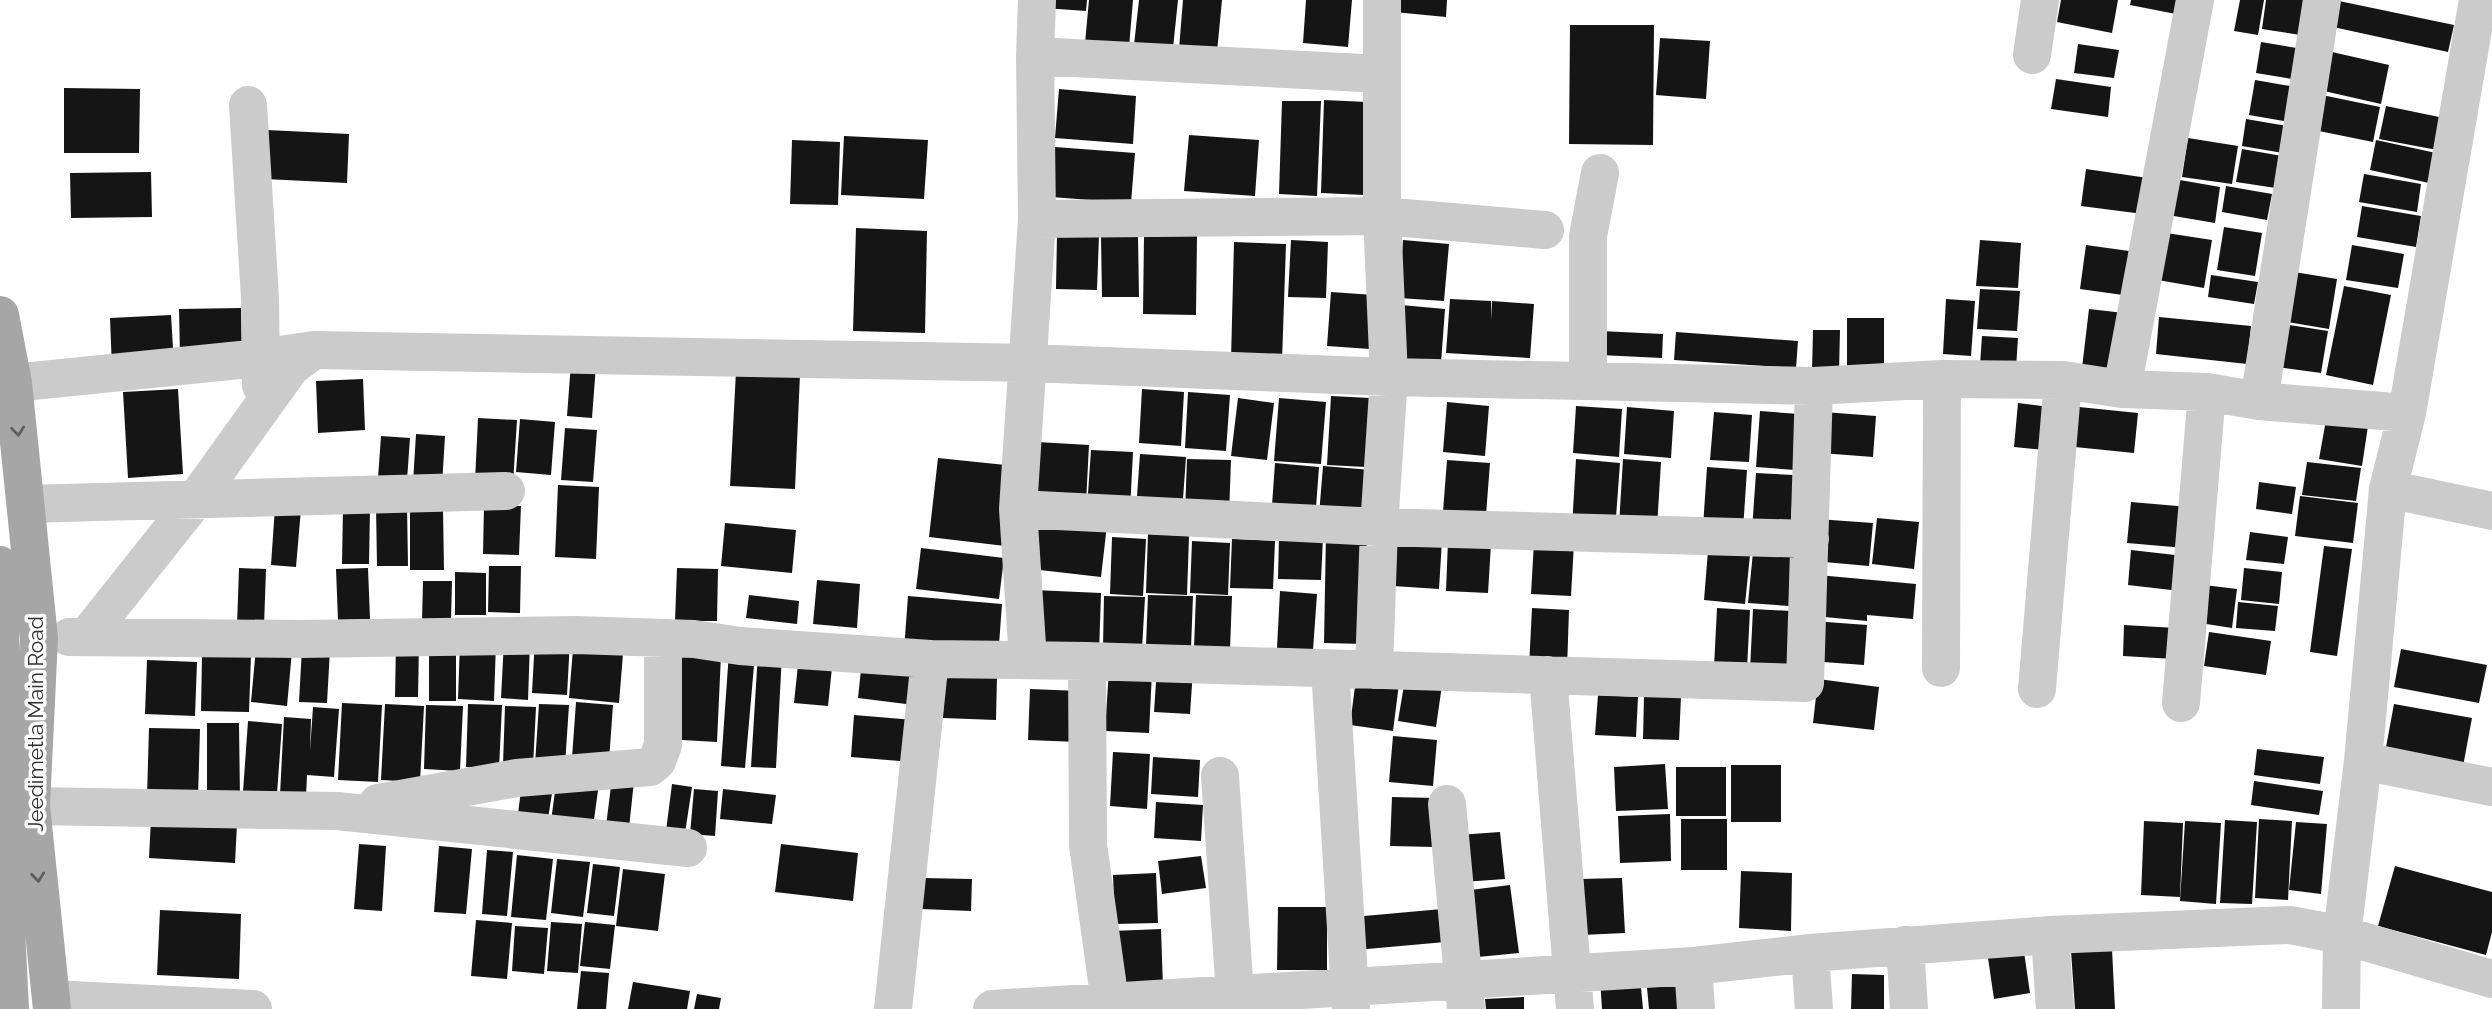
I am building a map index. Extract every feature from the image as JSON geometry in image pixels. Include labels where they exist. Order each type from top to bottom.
[{"type":"main road","name":"Jeedimetla Main Road","points":[[0,315],[13,383],[39,638],[11,820],[51,1004]]},
{"type":"main road","name":"Jeedimetla Main Road","points":[[0,565],[11,820],[10,1009]]},
{"type":"street","points":[[1028,660],[1018,509],[1037,219],[1037,0]]},
{"type":"street","points":[[1374,670],[1388,377],[1382,216],[1382,0]]},
{"type":"street","points":[[2032,55],[2040,0]]},
{"type":"street","points":[[2122,389],[2195,0]]},
{"type":"street","points":[[2259,401],[2322,0]]},
{"type":"street","points":[[2341,1009],[2342,935],[2363,761],[2388,489],[2479,79],[2478,0]]},
{"type":"street","points":[[1035,55],[1382,74]]},
{"type":"street","points":[[248,106],[260,298],[262,408]]},
{"type":"street","points":[[1588,380],[1588,236],[1601,173]]},
{"type":"street","points":[[1037,219],[1382,216],[1545,230]]},
{"type":"street","points":[[13,383],[314,350],[1029,363],[1388,377],[1814,386],[1941,379],[2063,380],[2122,389],[2207,392],[2259,401],[2407,413]]},
{"type":"street","points":[[87,636],[196,499],[291,368],[314,350]]},
{"type":"street","points":[[1941,379],[1941,668]]},
{"type":"street","points":[[2038,689],[2063,380]]},
{"type":"street","points":[[39,638],[87,636],[299,639],[576,635],[694,639],[740,646],[930,659],[1805,683],[1814,386]]},
{"type":"street","points":[[2182,703],[2207,392]]},
{"type":"street","points":[[2388,489],[2492,511]]},
{"type":"street","points":[[26,503],[506,491]]},
{"type":"street","points":[[1018,509],[1379,527],[1810,539]]},
{"type":"street","points":[[337,811],[517,778],[649,767],[657,761],[663,745],[663,639]]},
{"type":"street","points":[[893,1009],[930,659]]},
{"type":"street","points":[[1087,662],[1088,845],[1111,1005]]},
{"type":"street","points":[[1334,669],[1331,685],[1350,998]]},
{"type":"street","points":[[1548,675],[1574,991]]},
{"type":"street","points":[[2363,761],[2492,787]]},
{"type":"street","points":[[1220,776],[1235,1002]]},
{"type":"street","points":[[1447,804],[1464,995]]},
{"type":"street","points":[[11,820],[337,811],[688,848]]},
{"type":"street","points":[[992,1009],[1574,991],[1693,966],[1810,953],[2050,935],[2290,925],[2342,935],[2492,979]]},
{"type":"street","points":[[2050,935],[2054,1009]]},
{"type":"street","points":[[1905,945],[1909,1009]]},
{"type":"street","points":[[1810,953],[1814,1009]]},
{"type":"street","points":[[1693,966],[1696,1009]]},
{"type":"street","points":[[51,1004],[253,1009]]},
{"type":"building","points":[[1044,0],[1087,0],[1086,11],[1044,8]]},
{"type":"building","points":[[1089,0],[1133,0],[1129,47],[1085,43]]},
{"type":"building","points":[[1139,0],[1178,0],[1173,48],[1134,45]]},
{"type":"building","points":[[1183,0],[1222,0],[1217,52],[1179,49]]},
{"type":"building","points":[[1306,0],[1352,0],[1348,47],[1303,43]]},
{"type":"building","points":[[1395,0],[1447,0],[1446,17],[1394,12]]},
{"type":"building","points":[[2061,0],[2118,0],[2112,33],[2057,22]]},
{"type":"building","points":[[2131,0],[2184,0],[2181,15],[2130,5]]},
{"type":"building","points":[[2240,0],[2264,0],[2258,35],[2234,31]]},
{"type":"building","points":[[2266,0],[2308,0],[2307,36],[2262,29]]},
{"type":"building","points":[[2339,1],[2454,25],[2448,52],[2333,27]]},
{"type":"building","points":[[1570,25],[1654,25],[1653,145],[1569,144]]},
{"type":"building","points":[[1660,38],[1710,41],[1706,99],[1656,95]]},
{"type":"building","points":[[2261,42],[2309,50],[2304,81],[2256,73]]},
{"type":"building","points":[[2078,44],[2119,50],[2114,78],[2074,73]]},
{"type":"building","points":[[2332,52],[2389,65],[2381,104],[2324,91]]},
{"type":"building","points":[[2056,79],[2111,87],[2108,117],[2051,109]]},
{"type":"building","points":[[2255,80],[2296,87],[2290,122],[2249,115]]},
{"type":"building","points":[[64,88],[140,89],[139,153],[64,153]]},
{"type":"building","points":[[1059,89],[1136,96],[1133,144],[1055,138]]},
{"type":"building","points":[[2322,95],[2380,107],[2373,142],[2314,130]]},
{"type":"building","points":[[1324,100],[1367,102],[1364,195],[1321,193]]},
{"type":"building","points":[[1282,101],[1321,101],[1317,196],[1279,194]]},
{"type":"building","points":[[2386,106],[2444,118],[2437,150],[2379,139]]},
{"type":"building","points":[[2246,119],[2287,126],[2283,153],[2242,146]]},
{"type":"building","points":[[267,130],[349,134],[347,183],[265,179]]},
{"type":"building","points":[[1189,135],[1259,140],[1255,196],[1184,191]]},
{"type":"building","points":[[844,136],[928,140],[924,199],[841,195]]},
{"type":"building","points":[[2188,138],[2238,146],[2232,184],[2182,177]]},
{"type":"building","points":[[792,140],[840,142],[838,205],[790,204]]},
{"type":"building","points":[[2376,140],[2436,153],[2429,183],[2370,170]]},
{"type":"building","points":[[1055,147],[1135,153],[1131,203],[1051,197]]},
{"type":"building","points":[[2242,149],[2282,156],[2276,188],[2236,182]]},
{"type":"building","points":[[2086,169],[2148,178],[2143,214],[2081,206]]},
{"type":"building","points":[[151,172],[152,217],[71,218],[70,173]]},
{"type":"building","points":[[2364,174],[2421,184],[2417,212],[2359,202]]},
{"type":"building","points":[[2174,179],[2220,187],[2215,223],[2168,215]]},
{"type":"building","points":[[2226,186],[2272,194],[2267,220],[2222,212]]},
{"type":"building","points":[[2362,206],[2421,216],[2416,247],[2357,237]]},
{"type":"building","points":[[2224,227],[2262,233],[2255,276],[2217,270]]},
{"type":"building","points":[[856,228],[927,231],[925,333],[853,331]]},
{"type":"building","points":[[2160,232],[2212,240],[2204,288],[2152,279]]},
{"type":"building","points":[[1057,234],[1099,235],[1097,290],[1056,289]]},
{"type":"building","points":[[1101,236],[1138,236],[1139,297],[1102,297]]},
{"type":"building","points":[[1144,236],[1197,236],[1196,315],[1143,314]]},
{"type":"building","points":[[1291,240],[1328,242],[1326,298],[1288,297]]},
{"type":"building","points":[[1403,240],[1449,244],[1444,301],[1399,298]]},
{"type":"building","points":[[1980,240],[2021,243],[2018,288],[1976,286]]},
{"type":"building","points":[[1234,242],[1286,244],[1282,361],[1231,360]]},
{"type":"building","points":[[2086,245],[2129,251],[2123,295],[2080,289]]},
{"type":"building","points":[[2352,245],[2404,254],[2398,288],[2346,280]]},
{"type":"building","points":[[2288,271],[2337,279],[2329,329],[2281,321]]},
{"type":"building","points":[[2211,275],[2258,282],[2254,304],[2208,297]]},
{"type":"building","points":[[2344,286],[2391,295],[2373,385],[2326,375]]},
{"type":"building","points":[[1980,289],[2020,291],[2017,331],[1977,329]]},
{"type":"building","points":[[1331,292],[1374,295],[1370,349],[1327,346]]},
{"type":"building","points":[[1450,299],[1491,301],[1491,320],[1492,301],[1534,304],[1530,358],[1446,353]]},
{"type":"building","points":[[1946,299],[1975,301],[1971,356],[1943,354]]},
{"type":"building","points":[[1401,305],[1445,309],[1441,363],[1396,359]]},
{"type":"building","points":[[241,308],[242,355],[180,357],[179,309]]},
{"type":"building","points":[[2089,309],[2124,313],[2118,372],[2082,368]]},
{"type":"building","points":[[171,315],[174,364],[112,368],[110,318]]},
{"type":"building","points":[[2159,317],[2251,326],[2247,364],[2156,354]]},
{"type":"building","points":[[1847,318],[1884,318],[1884,374],[1847,373]]},
{"type":"building","points":[[2276,323],[2328,331],[2321,373],[2270,366]]},
{"type":"building","points":[[1813,330],[1840,330],[1839,372],[1812,371]]},
{"type":"building","points":[[1600,331],[1663,334],[1662,358],[1600,355]]},
{"type":"building","points":[[1676,332],[1798,341],[1796,368],[1674,360]]},
{"type":"building","points":[[1982,336],[2018,338],[2016,368],[1980,365]]},
{"type":"building","points":[[571,363],[596,365],[592,418],[567,416]]},
{"type":"building","points":[[736,371],[800,374],[795,489],[730,486]]},
{"type":"building","points":[[363,379],[365,430],[318,433],[316,381]]},
{"type":"building","points":[[178,389],[183,474],[128,478],[123,392]]},
{"type":"building","points":[[1142,389],[1184,392],[1181,446],[1139,443]]},
{"type":"building","points":[[1188,392],[1230,395],[1226,451],[1185,448]]},
{"type":"building","points":[[1331,396],[1370,398],[1366,467],[1327,465]]},
{"type":"building","points":[[1238,398],[1274,403],[1267,460],[1231,456]]},
{"type":"building","points":[[1279,398],[1326,402],[1321,464],[1274,461]]},
{"type":"building","points":[[1447,402],[1489,406],[1485,456],[1443,452]]},
{"type":"building","points":[[2018,403],[2058,408],[2054,451],[2014,447]]},
{"type":"building","points":[[1576,406],[1622,409],[1619,457],[1573,453]]},
{"type":"building","points":[[1627,407],[1674,411],[1671,458],[1624,454]]},
{"type":"building","points":[[2079,407],[2138,413],[2134,453],[2075,447]]},
{"type":"building","points":[[1760,411],[1799,414],[1795,470],[1756,467]]},
{"type":"building","points":[[1714,412],[1752,415],[1749,462],[1710,460]]},
{"type":"building","points":[[1824,412],[1876,416],[1873,457],[1821,453]]},
{"type":"building","points":[[478,418],[517,420],[513,483],[475,481]]},
{"type":"building","points":[[520,419],[555,422],[551,475],[516,472]]},
{"type":"building","points":[[2326,420],[2368,426],[2362,466],[2319,459]]},
{"type":"building","points":[[565,428],[597,430],[593,482],[561,480]]},
{"type":"building","points":[[416,434],[445,436],[442,485],[413,483]]},
{"type":"building","points":[[381,436],[410,438],[407,480],[378,478]]},
{"type":"building","points":[[1037,442],[1089,445],[1086,503],[1034,500]]},
{"type":"building","points":[[1091,450],[1133,452],[1130,511],[1087,508]]},
{"type":"building","points":[[1140,454],[1186,457],[1182,513],[1136,510]]},
{"type":"building","points":[[938,458],[1015,466],[1005,546],[929,537]]},
{"type":"building","points":[[1187,459],[1231,460],[1229,515],[1185,513]]},
{"type":"building","points":[[1576,459],[1620,463],[1615,531],[1572,527]]},
{"type":"building","points":[[1623,459],[1661,462],[1657,528],[1619,525]]},
{"type":"building","points":[[1447,460],[1490,463],[1486,515],[1443,512]]},
{"type":"building","points":[[2307,462],[2361,468],[2356,501],[2302,495]]},
{"type":"building","points":[[1275,463],[1319,467],[1315,521],[1271,519]]},
{"type":"building","points":[[1323,466],[1371,470],[1366,520],[1319,515]]},
{"type":"building","points":[[1707,467],[1747,470],[1743,530],[1703,527]]},
{"type":"building","points":[[1756,473],[1794,475],[1790,533],[1752,530]]},
{"type":"building","points":[[2259,482],[2296,487],[2292,514],[2256,509]]},
{"type":"building","points":[[558,485],[599,487],[596,559],[555,557]]},
{"type":"building","points":[[2300,496],[2358,503],[2353,543],[2295,536]]},
{"type":"building","points":[[2131,502],[2189,507],[2185,548],[2127,543]]},
{"type":"building","points":[[407,505],[408,566],[377,566],[376,506]]},
{"type":"building","points":[[484,505],[521,506],[519,555],[483,554]]},
{"type":"building","points":[[275,507],[301,509],[296,567],[271,565]]},
{"type":"building","points":[[343,508],[370,508],[369,564],[342,564]]},
{"type":"building","points":[[410,509],[443,509],[444,570],[410,570]]},
{"type":"building","points":[[1037,518],[1107,525],[1101,577],[1031,569]]},
{"type":"building","points":[[1877,518],[1919,522],[1914,569],[1872,564]]},
{"type":"building","points":[[1817,519],[1873,523],[1869,566],[1813,561]]},
{"type":"building","points":[[725,523],[796,530],[792,573],[721,566]]},
{"type":"building","points":[[2250,532],[2288,537],[2284,564],[2246,560]]},
{"type":"building","points":[[1326,533],[1367,535],[1365,644],[1324,643]]},
{"type":"building","points":[[1148,534],[1189,536],[1187,595],[1146,593]]},
{"type":"building","points":[[1279,536],[1323,537],[1321,580],[1278,579]]},
{"type":"building","points":[[1112,537],[1146,539],[1143,596],[1110,594]]},
{"type":"building","points":[[1396,537],[1442,540],[1439,589],[1393,586]]},
{"type":"building","points":[[1232,539],[1275,541],[1273,589],[1230,588]]},
{"type":"building","points":[[1192,541],[1230,543],[1228,595],[1190,593]]},
{"type":"building","points":[[1448,541],[1491,544],[1488,593],[1446,591]]},
{"type":"building","points":[[1534,542],[1574,543],[1571,596],[1531,594]]},
{"type":"building","points":[[2324,546],[2352,549],[2337,656],[2310,652]]},
{"type":"building","points":[[921,548],[1004,558],[999,599],[916,589]]},
{"type":"building","points":[[2131,550],[2184,556],[2180,591],[2128,585]]},
{"type":"building","points":[[1708,551],[1750,555],[1745,604],[1704,600]]},
{"type":"building","points":[[1753,552],[1794,555],[1789,606],[1748,603]]},
{"type":"building","points":[[489,566],[521,566],[520,613],[488,612]]},
{"type":"building","points":[[239,568],[266,569],[264,626],[237,626]]},
{"type":"building","points":[[368,568],[370,619],[338,620],[336,569]]},
{"type":"building","points":[[677,568],[718,569],[717,621],[675,621]]},
{"type":"building","points":[[2244,568],[2282,572],[2279,604],[2241,600]]},
{"type":"building","points":[[455,572],[486,573],[486,615],[455,615]]},
{"type":"building","points":[[1818,575],[1916,584],[1913,619],[1867,615],[1867,621],[1814,616]]},
{"type":"building","points":[[817,580],[860,584],[857,628],[813,624]]},
{"type":"building","points":[[423,581],[452,581],[451,621],[422,621]]},
{"type":"building","points":[[2204,585],[2237,589],[2232,628],[2200,623]]},
{"type":"building","points":[[1034,590],[1101,593],[1099,653],[1032,651]]},
{"type":"building","points":[[1280,591],[1317,594],[1313,650],[1277,648]]},
{"type":"building","points":[[749,595],[799,601],[797,624],[746,618]]},
{"type":"building","points":[[1148,595],[1193,596],[1191,648],[1146,646]]},
{"type":"building","points":[[1196,595],[1232,596],[1230,649],[1194,648]]},
{"type":"building","points":[[908,596],[1002,604],[998,658],[904,650]]},
{"type":"building","points":[[1104,596],[1145,597],[1142,649],[1103,647]]},
{"type":"building","points":[[2238,602],[2278,606],[2275,631],[2236,628]]},
{"type":"building","points":[[1532,608],[1569,610],[1567,669],[1529,667]]},
{"type":"building","points":[[1717,608],[1750,610],[1747,669],[1714,667]]},
{"type":"building","points":[[1753,609],[1792,611],[1789,672],[1750,670]]},
{"type":"building","points":[[1813,621],[1867,625],[1864,665],[1810,661]]},
{"type":"building","points":[[2124,625],[2176,628],[2174,659],[2123,656]]},
{"type":"building","points":[[2209,632],[2271,641],[2266,675],[2204,666]]},
{"type":"building","points":[[535,638],[570,640],[567,695],[532,693]]},
{"type":"building","points":[[504,641],[530,642],[528,700],[501,698]]},
{"type":"building","points":[[396,642],[419,643],[418,697],[395,697]]},
{"type":"building","points":[[460,642],[496,643],[494,701],[458,699]]},
{"type":"building","points":[[429,646],[456,646],[456,701],[429,701]]},
{"type":"building","points":[[256,648],[292,651],[287,706],[251,702]]},
{"type":"building","points":[[302,648],[330,649],[327,703],[299,702]]},
{"type":"building","points":[[573,649],[623,654],[619,703],[569,698]]},
{"type":"building","points":[[2401,649],[2487,665],[2479,703],[2394,687]]},
{"type":"building","points":[[729,652],[755,654],[745,768],[721,766]]},
{"type":"building","points":[[670,653],[721,655],[717,742],[665,739]]},
{"type":"building","points":[[758,653],[782,654],[776,768],[751,767]]},
{"type":"building","points":[[202,654],[251,655],[249,712],[201,711]]},
{"type":"building","points":[[799,655],[833,658],[828,706],[794,703]]},
{"type":"building","points":[[147,660],[197,662],[195,716],[145,714]]},
{"type":"building","points":[[862,660],[920,668],[914,705],[858,698]]},
{"type":"building","points":[[1157,667],[1193,670],[1190,714],[1154,712]]},
{"type":"building","points":[[1109,669],[1152,672],[1149,733],[1105,731]]},
{"type":"building","points":[[1357,671],[1400,676],[1393,731],[1350,725]]},
{"type":"building","points":[[944,674],[997,676],[996,720],[943,718]]},
{"type":"building","points":[[1405,679],[1442,685],[1436,727],[1398,721]]},
{"type":"building","points":[[1818,679],[1879,687],[1874,730],[1813,723]]},
{"type":"building","points":[[1030,689],[1080,691],[1078,742],[1028,740]]},
{"type":"building","points":[[1598,695],[1638,697],[1636,737],[1595,735]]},
{"type":"building","points":[[1644,696],[1681,697],[1679,740],[1643,739]]},
{"type":"building","points":[[576,702],[613,705],[609,761],[572,758]]},
{"type":"building","points":[[342,703],[382,705],[378,782],[338,780]]},
{"type":"building","points":[[385,704],[424,706],[420,782],[381,780]]},
{"type":"building","points":[[468,704],[502,705],[499,769],[466,767]]},
{"type":"building","points":[[539,704],[569,705],[565,765],[535,764]]},
{"type":"building","points":[[2394,704],[2472,718],[2462,772],[2384,758]]},
{"type":"building","points":[[426,705],[463,706],[460,771],[424,769]]},
{"type":"building","points":[[505,706],[536,707],[533,767],[503,765]]},
{"type":"building","points":[[313,707],[339,709],[334,777],[307,775],[306,797],[280,795],[284,717],[311,719],[310,751]]},
{"type":"building","points":[[854,715],[914,720],[912,762],[851,757]]},
{"type":"building","points":[[248,721],[282,724],[277,794],[243,792]]},
{"type":"building","points":[[207,723],[239,723],[240,798],[207,798]]},
{"type":"building","points":[[149,728],[200,729],[198,798],[147,797]]},
{"type":"building","points":[[1393,736],[1437,740],[1433,786],[1389,782]]},
{"type":"building","points":[[2257,749],[2324,757],[2320,784],[2254,775]]},
{"type":"building","points":[[1113,752],[1150,754],[1147,809],[1110,806]]},
{"type":"building","points":[[1153,757],[1200,760],[1198,797],[1151,794]]},
{"type":"building","points":[[1665,764],[1668,809],[1616,811],[1614,767]]},
{"type":"building","points":[[1731,765],[1781,765],[1781,822],[1731,822]]},
{"type":"building","points":[[1676,767],[1726,767],[1726,816],[1676,816]]},
{"type":"building","points":[[557,777],[599,783],[593,827],[551,821]]},
{"type":"building","points":[[612,778],[634,781],[629,828],[606,826]]},
{"type":"building","points":[[2254,781],[2323,791],[2319,815],[2251,805]]},
{"type":"building","points":[[522,783],[553,787],[547,825],[517,821]]},
{"type":"building","points":[[672,784],[692,787],[685,833],[666,831]]},
{"type":"building","points":[[694,789],[718,791],[715,836],[690,834]]},
{"type":"building","points":[[723,789],[776,795],[772,824],[720,819]]},
{"type":"building","points":[[1392,797],[1436,798],[1435,847],[1390,846]]},
{"type":"building","points":[[1156,802],[1203,805],[1201,841],[1154,838]]},
{"type":"building","points":[[1670,814],[1671,861],[1620,863],[1618,816]]},
{"type":"building","points":[[151,819],[237,824],[235,863],[149,858]]},
{"type":"building","points":[[1681,819],[1727,819],[1727,870],[1681,870]]},
{"type":"building","points":[[2259,819],[2292,821],[2288,900],[2255,898]]},
{"type":"building","points":[[2225,820],[2257,822],[2252,904],[2220,903]]},
{"type":"building","points":[[2144,821],[2183,823],[2180,897],[2141,895]]},
{"type":"building","points":[[2185,821],[2221,823],[2216,904],[2180,901]]},
{"type":"building","points":[[2296,822],[2327,824],[2321,894],[2289,890]]},
{"type":"building","points":[[1500,832],[1505,879],[1463,882],[1458,835]]},
{"type":"building","points":[[359,844],[386,846],[382,911],[354,909]]},
{"type":"building","points":[[781,844],[858,853],[853,901],[775,892]]},
{"type":"building","points":[[439,846],[472,849],[466,914],[434,912]]},
{"type":"building","points":[[487,850],[513,852],[507,916],[482,914]]},
{"type":"building","points":[[517,855],[553,859],[546,920],[511,917]]},
{"type":"building","points":[[1201,856],[1206,888],[1162,894],[1158,861]]},
{"type":"building","points":[[557,859],[590,862],[583,917],[551,913]]},
{"type":"building","points":[[593,864],[620,867],[614,916],[587,913]]},
{"type":"building","points":[[2395,866],[2492,892],[2492,932],[2486,955],[2378,926]]},
{"type":"building","points":[[623,869],[665,874],[658,931],[616,926]]},
{"type":"building","points":[[1741,871],[1792,873],[1791,931],[1739,928]]},
{"type":"building","points":[[1156,873],[1158,923],[1115,924],[1113,875]]},
{"type":"building","points":[[922,878],[972,879],[971,911],[921,909]]},
{"type":"building","points":[[1622,878],[1625,933],[1582,935],[1579,879]]},
{"type":"building","points":[[1510,885],[1519,953],[1478,957],[1470,890]]},
{"type":"building","points":[[1278,907],[1327,907],[1327,970],[1277,970]]},
{"type":"building","points":[[1442,909],[1445,942],[1356,950],[1353,917]]},
{"type":"building","points":[[160,910],[241,914],[239,979],[157,975]]},
{"type":"building","points":[[476,920],[512,923],[507,979],[471,976]]},
{"type":"building","points":[[551,922],[582,924],[578,973],[547,971]]},
{"type":"building","points":[[585,922],[615,925],[610,969],[580,966]]},
{"type":"building","points":[[515,926],[548,928],[544,974],[512,971]]},
{"type":"building","points":[[1161,929],[1163,987],[1115,989],[1112,931]]},
{"type":"building","points":[[2112,949],[2115,1009],[2075,1009],[2071,951]]},
{"type":"building","points":[[2024,952],[2030,993],[1994,999],[1988,958]]},
{"type":"building","points":[[581,971],[609,973],[606,1009],[577,1009]]},
{"type":"building","points":[[1687,974],[1691,1009],[1649,1009],[1646,977]]},
{"type":"building","points":[[1852,974],[1884,975],[1884,1009],[1851,1009]]},
{"type":"building","points":[[1640,977],[1643,1009],[1602,1009],[1600,979]]},
{"type":"building","points":[[633,982],[690,991],[687,1009],[628,1009]]},
{"type":"building","points":[[697,994],[721,998],[719,1009],[694,1009]]},
{"type":"building","points":[[1524,997],[1524,1009],[1486,1009],[1485,999]]}]
